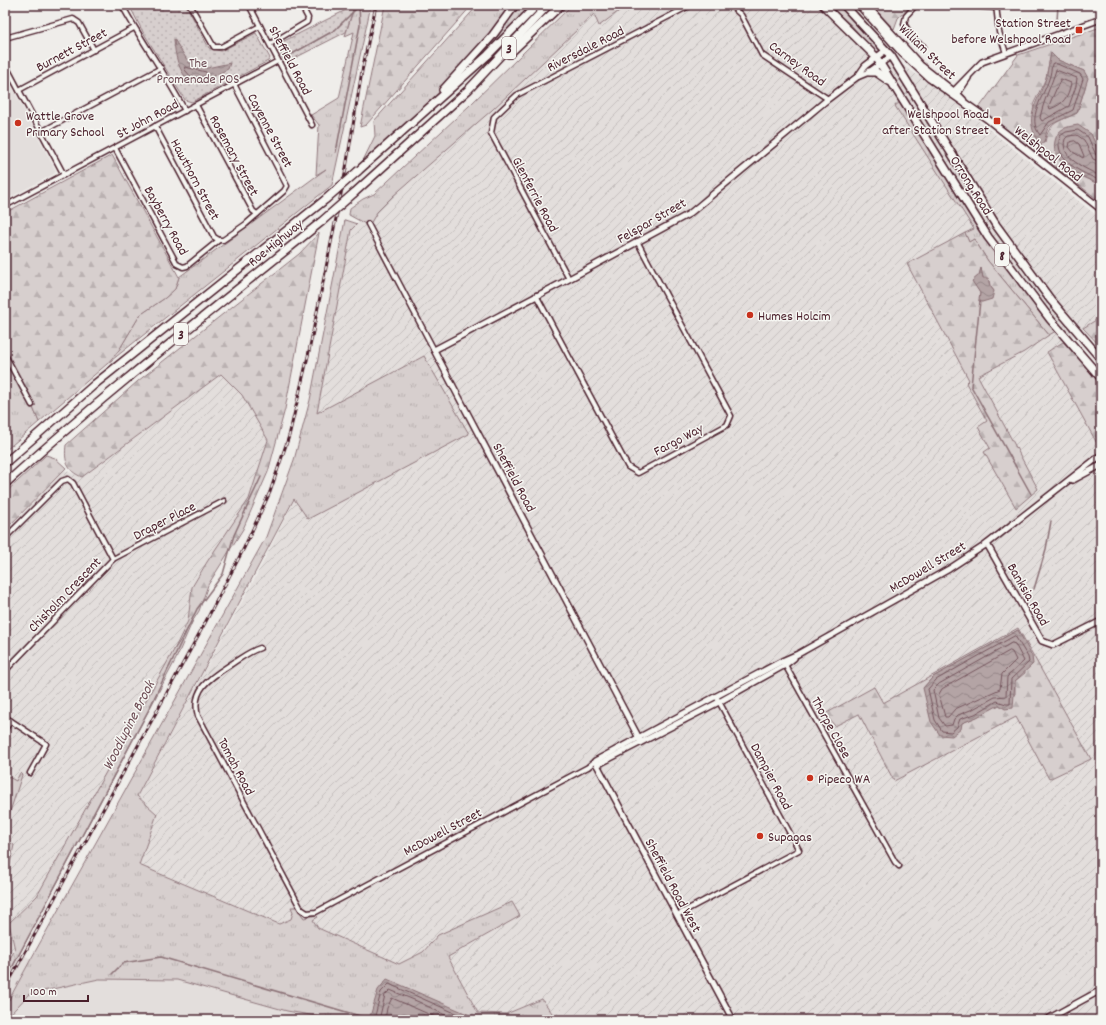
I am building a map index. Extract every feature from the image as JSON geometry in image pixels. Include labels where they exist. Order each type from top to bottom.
[{"type":"highway","points":[[422,114],[493,35],[515,5]]},
{"type":"highway","name":"Roe Highway","points":[[6,462],[128,357],[326,199],[488,55],[537,5]]},
{"type":"highway","name":"Roe Highway","points":[[5,484],[47,446],[149,360],[321,222],[354,193],[468,90],[548,5]]},
{"type":"highway","points":[[468,90],[527,38],[561,5]]},
{"type":"highway","name":"Orrong Road","points":[[823,5],[878,60],[988,237],[1050,319],[1101,378]]},
{"type":"highway","name":"Orrong Road","points":[[844,5],[888,53],[1000,231],[1050,299],[1101,359]]},
{"type":"highway","points":[[869,72],[876,72],[897,90]]},
{"type":"main road","name":"William Street","points":[[859,5],[917,69],[954,94]]},
{"type":"main road","name":"William Street","points":[[866,5],[920,64],[954,94]]},
{"type":"main road","name":"Welshpool Road","points":[[954,94],[1101,209]]},
{"type":"street","points":[[122,5],[134,28],[161,68],[185,110]]},
{"type":"street","points":[[190,5],[214,47],[221,47],[260,26]]},
{"type":"street","name":"Sheffield Road","points":[[249,5],[312,125]]},
{"type":"street","points":[[270,44],[307,22],[308,18],[301,5]]},
{"type":"street","name":"Riversdale Road","points":[[494,117],[518,95],[691,5]]},
{"type":"street","name":"Carney Road","points":[[730,5],[741,15],[762,55],[828,99]]},
{"type":"street","points":[[916,5],[906,16],[904,24],[915,41],[923,46]]},
{"type":"street","points":[[964,5],[996,7],[999,32],[1006,53]]},
{"type":"street","points":[[5,38],[73,19],[79,23],[94,50]]},
{"type":"street","points":[[954,94],[982,62],[1101,19]]},
{"type":"street","name":"Burnett Street","points":[[19,90],[134,28]]},
{"type":"street","name":"Felspar Street","points":[[857,77],[865,66],[888,53]]},
{"type":"street","name":"Felspar Street","points":[[434,350],[689,214],[828,99],[857,77],[869,72],[878,60]]},
{"type":"street","name":"St John Road","points":[[5,206],[278,61]]},
{"type":"street","points":[[5,64],[64,175]]},
{"type":"street","points":[[41,132],[161,68]]},
{"type":"street","name":"Cayenne Street","points":[[234,84],[287,183],[287,186]]},
{"type":"street","name":"Rosemary Street","points":[[196,105],[253,211],[257,214]]},
{"type":"street","name":"Glenferrie Road","points":[[494,117],[491,133],[569,279]]},
{"type":"street","name":"Hawthorn Street","points":[[155,126],[214,237],[219,240]]},
{"type":"street","name":"Bayberry Road","points":[[115,148],[177,264],[183,267],[187,266],[219,240],[223,240],[257,214],[284,191],[287,186]]},
{"type":"street","name":"Sheffield Road","points":[[368,224],[639,739]]},
{"type":"street","name":"Fargo Way","points":[[536,296],[628,467],[638,473],[727,425],[731,416],[637,241]]},
{"type":"street","points":[[5,355],[32,405]]},
{"type":"street","name":"McDowell Street","points":[[639,739],[719,702],[798,654],[949,569],[986,544],[1101,455]]},
{"type":"street","name":"McDowell Street","points":[[1061,486],[1101,465]]},
{"type":"street","name":"Chisholm Crescent","points":[[5,538],[62,481],[68,479],[74,483],[113,559],[5,671]]},
{"type":"street","name":"Draper Place","points":[[113,559],[224,502]]},
{"type":"street","name":"Banksia Road","points":[[986,544],[1042,641],[1053,645],[1101,621]]},
{"type":"street","name":"Tomah Road","points":[[260,648],[210,677],[197,698],[195,707],[198,716],[301,909],[307,913]]},
{"type":"street","name":"McDowell Street","points":[[307,913],[316,912],[596,763],[716,696],[784,663]]},
{"type":"street","name":"Thorpe Close","points":[[784,663],[895,862],[899,866]]},
{"type":"street","name":"Dampier Road","points":[[677,915],[799,850],[716,696]]},
{"type":"street","points":[[5,717],[46,744],[30,773]]},
{"type":"street","points":[[5,729],[11,721]]},
{"type":"street","name":"Sheffield Road West","points":[[596,763],[733,1020]]},
{"type":"street","points":[[1046,1020],[1101,990]]},
{"type":"shaded area","points":[[604,5],[815,5],[945,94],[1101,219],[1101,317],[1047,352],[1101,450],[1101,1020],[557,1020],[542,999],[506,1014],[478,1013],[448,957],[520,916],[512,902],[425,948],[423,952],[399,964],[318,928],[313,920],[316,915],[304,918],[295,907],[292,910],[291,919],[279,924],[139,865],[157,814],[137,796],[256,576],[295,499],[308,519],[317,413],[351,229]]},
{"type":"shaded area","name":"Wattle Grove Primary School","points":[[5,74],[56,171],[54,174],[5,200]]},
{"type":"shaded area","points":[[221,374],[242,395],[268,440],[249,499],[192,587],[188,621],[147,708],[37,896],[9,923],[15,950],[5,967],[5,532],[64,470],[82,477]]},
{"type":"shaded area","points":[[15,950],[31,959],[5,1007],[5,967]]},
{"type":"shaded area","points":[[99,979],[177,980],[287,1011],[339,1020],[7,1020],[29,994]]},
{"type":"green space","name":"The Promenade POS","points":[[129,5],[186,5],[209,48],[221,51],[256,33],[270,58],[268,61],[192,102],[185,100],[143,32]]},
{"type":"green space","points":[[355,5],[371,5],[332,185],[107,364],[119,350],[140,315],[165,298],[175,289],[179,277],[326,169],[316,175],[319,125],[311,115],[339,98],[354,32],[345,36]]},
{"type":"green space","points":[[385,5],[472,5],[366,125],[360,127]]},
{"type":"green space","points":[[478,5],[515,5],[493,35],[422,114],[358,171],[375,136],[374,121]]},
{"type":"green space","points":[[519,5],[531,5],[486,51]]},
{"type":"green space","points":[[572,5],[627,5],[599,26],[594,14],[492,110],[393,196],[377,212],[369,226],[349,215],[350,208],[363,199],[374,194],[469,106]]},
{"type":"green space","points":[[829,5],[841,5],[882,50],[876,53],[852,26]]},
{"type":"green space","points":[[871,5],[912,5],[898,18],[894,29]]},
{"type":"green space","points":[[354,6],[346,32],[289,61],[284,61],[279,50],[280,43]]},
{"type":"green space","points":[[1101,27],[1101,157],[1091,134],[1080,176],[1101,185],[1101,202],[979,108],[1018,55]],"holes":[[[1051,53],[1058,60],[1084,71],[1085,88],[1077,113],[1052,126],[1045,142],[1033,105],[1046,78]]]},
{"type":"green space","points":[[900,102],[986,239],[1056,331],[1049,335],[988,261],[974,239],[969,242],[965,233],[974,229],[895,106]]},
{"type":"green space","points":[[112,155],[179,277],[175,289],[165,298],[140,315],[119,350],[107,364],[39,422],[32,405],[5,355],[5,213]]},
{"type":"green space","points":[[345,220],[357,224],[351,230],[317,413],[424,356],[469,434],[308,519],[294,499],[137,796],[157,814],[139,865],[279,924],[291,919],[293,912],[291,907],[296,907],[304,918],[316,915],[318,917],[313,920],[318,928],[399,964],[423,952],[438,935],[512,902],[520,916],[448,957],[478,1013],[506,1014],[542,999],[557,1020],[339,1020],[287,1011],[177,980],[99,979],[29,994],[5,1020],[5,1007],[266,537],[294,460],[310,400]]},
{"type":"green space","points":[[319,233],[285,409],[268,472],[243,529],[208,585],[199,611],[174,650],[188,621],[192,587],[249,499],[268,440],[242,395],[221,374],[82,477],[73,472],[66,461],[66,445],[138,381],[299,254]]},
{"type":"green space","points":[[965,233],[969,242],[974,239],[988,261],[1049,335],[1024,352],[978,376],[1038,489],[1016,508],[984,452],[990,448],[978,427],[987,421],[966,383],[969,380],[907,264]],"holes":[[[981,268],[983,278],[989,280],[990,286],[994,291],[982,302],[979,301],[980,293],[973,281],[979,275]]]},
{"type":"green space","points":[[1101,317],[1101,347],[1083,328]]},
{"type":"green space","points":[[1063,342],[1101,382],[1100,449],[1047,352]]},
{"type":"green space","points":[[5,355],[32,405],[39,422],[5,451]]},
{"type":"green space","points":[[46,455],[55,458],[66,468],[5,530],[5,493]]},
{"type":"green space","points":[[194,618],[176,659],[5,981],[5,966],[15,950],[9,923],[37,896],[174,650]]},
{"type":"green space","points":[[1018,628],[1091,759],[1049,779],[1016,717],[894,781],[859,714],[835,726],[825,714],[874,687],[883,703]],"holes":[[[1018,630],[1023,640],[1025,673],[1015,681],[1015,694],[976,717],[962,723],[923,688],[933,677]]]},
{"type":"green space","points":[[20,773],[22,775],[5,827],[5,775],[16,781]]},
{"type":"green space","points":[[5,840],[14,845],[8,873],[5,875]]},
{"type":"water","points":[[174,39],[189,63],[207,68],[230,63],[228,69],[202,82],[189,82],[182,72],[178,62]]},
{"type":"water","points":[[1051,53],[1058,60],[1084,71],[1088,78],[1077,113],[1050,126],[1044,141],[1040,146],[1032,126],[1032,118],[1035,104],[1046,78]]},
{"type":"water","points":[[1078,125],[1091,134],[1101,157],[1101,185],[1070,169],[1057,157],[1055,141],[1058,133],[1063,129]]},
{"type":"water","points":[[981,268],[983,278],[988,278],[990,286],[994,291],[992,299],[982,302],[979,301],[980,293],[972,281],[979,275]]},
{"type":"water","points":[[1018,630],[1032,656],[1033,664],[1015,681],[1013,708],[1005,709],[999,705],[962,723],[961,729],[952,736],[940,735],[931,722],[923,688],[933,677]]},
{"type":"water","points":[[387,979],[481,1020],[369,1020],[378,990]]},
{"type":"waterway","name":"Woodlupine Brook","points":[[292,54],[335,30],[360,5]]},
{"type":"waterway","points":[[1057,21],[1058,5]]},
{"type":"waterway","points":[[336,152],[360,25],[359,6]]},
{"type":"waterway","points":[[980,301],[971,386],[1031,494]]},
{"type":"waterway","name":"Woodlupine Brook","points":[[5,981],[148,711],[197,609],[223,574],[234,535],[261,477]]},
{"type":"waterway","points":[[1034,589],[1046,549],[1051,521]]},
{"type":"waterway","points":[[112,974],[123,963],[161,957],[370,1019]]},
{"type":"railway","points":[[5,989],[205,623],[244,548],[270,492],[289,436],[308,356],[345,174],[362,71],[376,5]]},
{"type":"place","name":"Station Street before Welshpool Road","points":[[1079,30]]},
{"type":"place","name":"Welshpool Road after Station Street","points":[[997,121]]},
{"type":"place","name":"Wattle Grove Primary School","points":[[18,123]]},
{"type":"place","name":"Humes Holcim","points":[[750,315]]},
{"type":"place","name":"Pipeco WA","points":[[810,778]]},
{"type":"place","name":"Supagas","points":[[760,836]]}]
